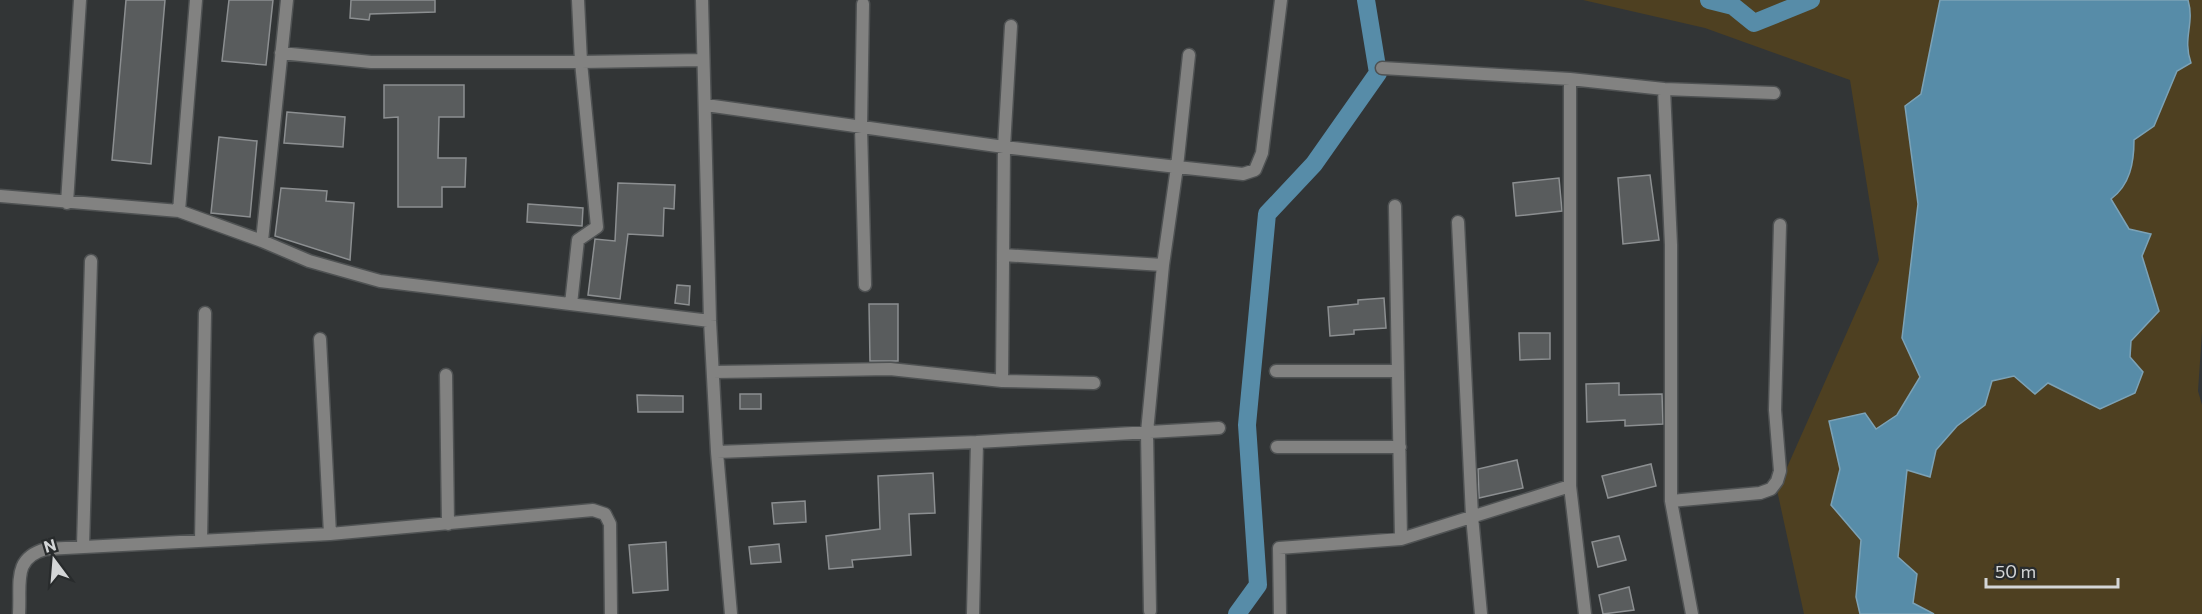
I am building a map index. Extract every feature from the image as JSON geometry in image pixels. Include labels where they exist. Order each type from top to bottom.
[{"type":"street","points":[[67,203],[80,0]]},
{"type":"street","points":[[179,211],[196,0]]},
{"type":"street","points":[[262,241],[287,0]]},
{"type":"street","points":[[571,304],[578,240],[597,227],[581,62],[578,0]]},
{"type":"street","points":[[702,0],[710,321],[717,452],[731,614]]},
{"type":"street","points":[[706,105],[1004,147],[1243,174],[1255,170],[1259,163],[1281,0]]},
{"type":"street","points":[[863,4],[861,127],[865,285]]},
{"type":"street","points":[[1002,381],[1004,147],[1011,26]]},
{"type":"street","points":[[281,53],[372,62],[702,60]]},
{"type":"street","points":[[1150,611],[1148,432],[1163,265],[1177,167],[1189,55]]},
{"type":"street","points":[[1382,68],[1570,79],[1664,89],[1774,93]]},
{"type":"street","points":[[1570,79],[1570,486],[1585,614]]},
{"type":"street","points":[[1664,89],[1671,245],[1671,501],[1692,614]]},
{"type":"street","points":[[0,196],[179,211],[309,261],[380,281],[710,321]]},
{"type":"street","points":[[1395,206],[1401,538]]},
{"type":"street","points":[[1458,222],[1472,516],[1481,614]]},
{"type":"street","points":[[1671,501],[1760,493],[1771,489],[1777,481],[1780,471],[1775,410],[1780,225]]},
{"type":"street","points":[[1003,255],[1163,265]]},
{"type":"street","points":[[83,546],[91,261]]},
{"type":"street","points":[[201,541],[205,313]]},
{"type":"street","points":[[320,339],[330,534]]},
{"type":"street","points":[[713,372],[890,369],[1002,381],[1094,384]]},
{"type":"street","points":[[1276,371],[1398,371]]},
{"type":"street","points":[[446,375],[448,524]]},
{"type":"street","points":[[717,452],[976,442],[1220,428]]},
{"type":"street","points":[[973,614],[976,442]]},
{"type":"street","points":[[1277,447],[1400,447]]},
{"type":"street","points":[[1280,614],[1279,548],[1401,538],[1570,486]]},
{"type":"street","points":[[19,614],[22,562],[31,553],[46,549],[330,534],[593,510],[606,514],[611,537],[611,614]]},
{"type":"shaded area","points":[[1583,0],[2202,0],[2202,332],[2198,391],[2202,405],[2202,614],[1804,614],[1777,490],[1879,260],[1850,80],[1705,28]]},
{"type":"water","points":[[1940,0],[2188,0],[2190,16],[2188,46],[2191,63],[2177,71],[2154,126],[2134,140],[2130,173],[2123,187],[2111,199],[2129,229],[2151,234],[2142,256],[2159,311],[2131,341],[2130,357],[2143,372],[2135,393],[2100,409],[2048,383],[2035,394],[2014,376],[1992,381],[1985,405],[1957,426],[1936,450],[1930,477],[1907,470],[1898,557],[1917,574],[1913,603],[1934,614],[1860,614],[1856,597],[1861,540],[1831,505],[1840,469],[1829,421],[1865,413],[1876,429],[1897,415],[1920,377],[1902,338],[1918,204],[1905,106],[1921,94]]},
{"type":"building","points":[[126,0],[165,0],[151,164],[112,160]]},
{"type":"building","points":[[229,0],[273,0],[266,65],[222,61]]},
{"type":"building","points":[[351,0],[435,0],[435,12],[370,14],[369,20],[350,18]]},
{"type":"building","points":[[384,85],[464,85],[464,117],[439,117],[438,158],[466,158],[465,187],[442,187],[442,207],[398,207],[398,117],[384,118]]},
{"type":"building","points":[[287,112],[345,117],[343,147],[284,143]]},
{"type":"building","points":[[219,137],[257,141],[250,217],[211,213]]},
{"type":"building","points":[[1650,175],[1659,240],[1623,244],[1618,178]]},
{"type":"building","points":[[1559,178],[1562,211],[1516,216],[1513,183]]},
{"type":"building","points":[[618,183],[675,185],[674,209],[664,208],[663,236],[628,234],[620,299],[588,295],[595,239],[615,241]]},
{"type":"building","points":[[281,188],[327,191],[326,201],[354,203],[350,260],[275,236]]},
{"type":"building","points":[[528,204],[583,208],[582,226],[527,222]]},
{"type":"building","points":[[677,285],[690,286],[689,305],[675,303]]},
{"type":"building","points":[[1384,298],[1386,328],[1354,330],[1354,334],[1330,336],[1328,307],[1358,304],[1358,300]]},
{"type":"building","points":[[869,304],[898,304],[898,361],[870,361]]},
{"type":"building","points":[[1519,333],[1550,333],[1550,359],[1520,360]]},
{"type":"building","points":[[1619,383],[1619,395],[1662,394],[1663,424],[1625,426],[1625,420],[1587,422],[1586,384]]},
{"type":"building","points":[[740,394],[761,394],[761,409],[740,409]]},
{"type":"building","points":[[637,395],[683,396],[683,412],[638,412]]},
{"type":"building","points":[[1517,460],[1523,488],[1479,498],[1478,469]]},
{"type":"building","points":[[1651,464],[1656,486],[1608,498],[1602,476]]},
{"type":"building","points":[[933,473],[935,513],[909,514],[911,555],[852,560],[853,567],[829,569],[826,536],[880,529],[878,476]]},
{"type":"building","points":[[805,501],[806,522],[774,524],[772,503]]},
{"type":"building","points":[[1619,536],[1626,560],[1598,567],[1592,542]]},
{"type":"building","points":[[666,542],[668,590],[633,593],[629,545]]},
{"type":"building","points":[[779,544],[781,562],[751,564],[749,547]]},
{"type":"building","points":[[1629,587],[1634,610],[1603,614],[1599,595]]},
{"type":"waterway","points":[[1237,614],[1258,585],[1247,425],[1267,214],[1314,164],[1378,73],[1366,0]]},
{"type":"waterway","points":[[1709,0],[1733,6],[1754,23],[1811,0]]}]
